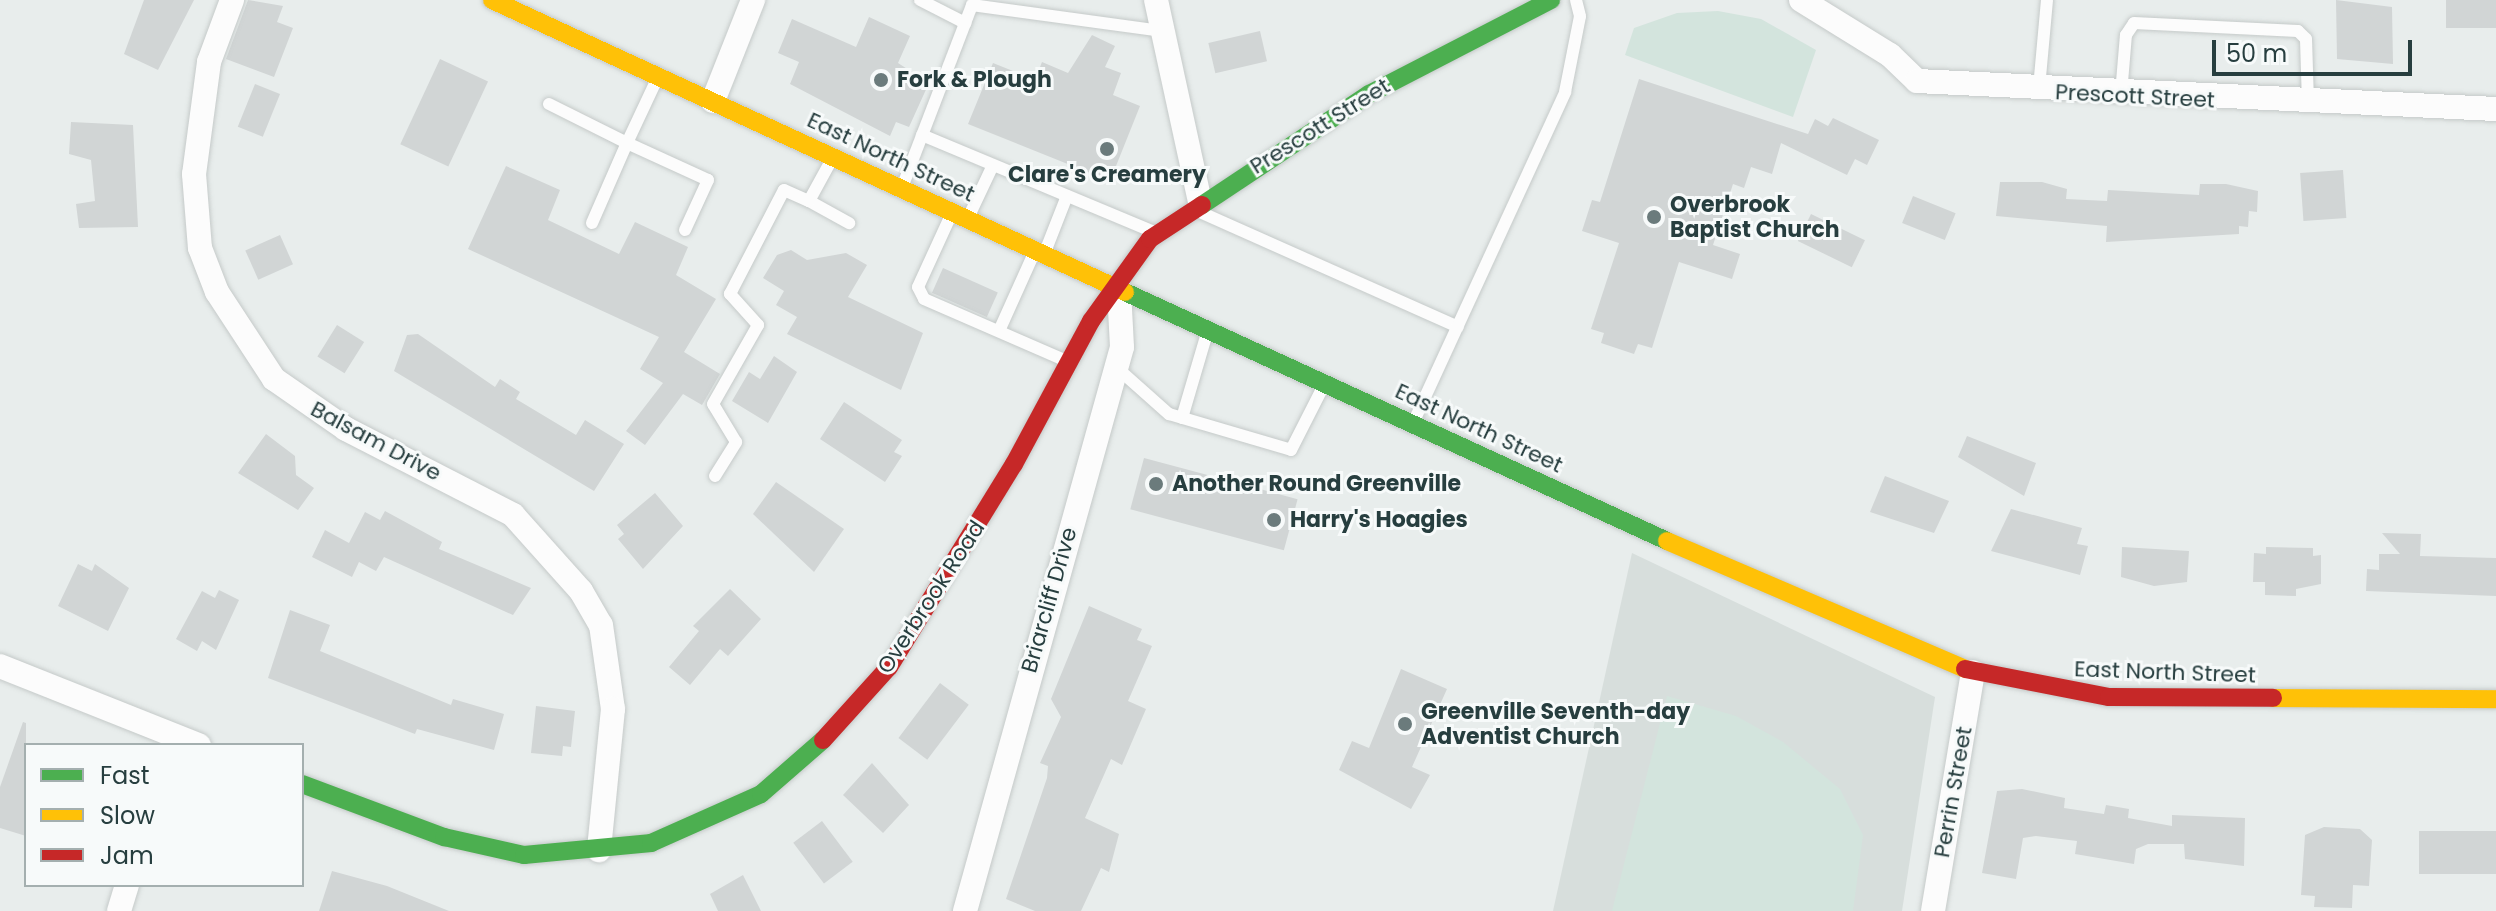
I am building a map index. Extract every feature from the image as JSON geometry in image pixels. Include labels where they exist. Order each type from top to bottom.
[{"type":"main road","name":"East North Street","points":[[492,0],[1902,648],[1973,672],[2109,697],[2496,699]]},
{"type":"main road","name":"Prescott Street","points":[[1119,289],[1158,234],[1196,205],[1427,59],[1551,0]]},
{"type":"main road","name":"Overbrook Road","points":[[304,785],[486,849],[524,855],[651,843],[711,821],[761,794],[835,729],[889,667],[937,592],[1069,362],[1119,289]]},
{"type":"street","name":"Balsam Drive","points":[[232,0],[209,62],[194,174],[200,248],[217,292],[274,379],[346,429],[513,515],[581,591],[601,625],[613,709],[599,850]]},
{"type":"street","points":[[713,101],[753,0]]},
{"type":"street","points":[[1156,0],[1196,205]]},
{"type":"street","name":"Prescott Street","points":[[1801,0],[1890,55],[1917,81],[2309,105],[2496,109]]},
{"type":"street","name":"Briarcliff Drive","points":[[965,911],[1116,367],[1125,318],[1119,289]]},
{"type":"street","points":[[0,666],[194,743]]},
{"type":"street","name":"Perrin Street","points":[[1933,911],[1973,672]]},
{"type":"street","points":[[119,911],[126,887]]},
{"type":"lane","points":[[920,0],[965,23]]},
{"type":"lane","points":[[1412,424],[1565,92],[1580,16],[1576,0]]},
{"type":"lane","points":[[2039,90],[2047,0]]},
{"type":"lane","points":[[902,188],[972,5],[1162,31]]},
{"type":"lane","points":[[2121,95],[2126,35],[2134,23],[2298,31],[2306,39],[2309,105]]},
{"type":"lane","points":[[592,223],[659,76]]},
{"type":"lane","points":[[549,104],[708,180],[685,230]]},
{"type":"lane","points":[[922,135],[1158,234]]},
{"type":"lane","points":[[809,201],[833,156]]},
{"type":"lane","points":[[993,165],[918,287],[924,299],[1069,362]]},
{"type":"lane","points":[[715,476],[736,442],[713,404],[758,325],[730,294],[784,190],[849,223]]},
{"type":"lane","points":[[999,331],[1067,196]]},
{"type":"lane","points":[[1196,205],[1458,327]]},
{"type":"lane","points":[[1182,418],[1207,330]]},
{"type":"lane","points":[[1116,367],[1182,418],[1291,450],[1325,384]]},
{"type":"shaded area","points":[[1718,11],[1761,19],[1816,50],[1793,117],[1625,55],[1634,28],[1677,13]]},
{"type":"shaded area","points":[[1632,553],[1935,697],[1902,911],[1553,911]]},
{"type":"shaded area","points":[[1667,696],[1736,716],[1783,742],[1840,789],[1863,835],[1853,911],[1612,911]]},
{"type":"building","points":[[144,0],[194,0],[158,70],[124,54]]},
{"type":"building","points":[[248,0],[283,6],[277,22],[293,28],[274,77],[226,59]]},
{"type":"building","points":[[2336,0],[2392,7],[2393,64],[2337,59]]},
{"type":"building","points":[[2446,0],[2496,0],[2496,28],[2446,28]]},
{"type":"building","name":"Fork & Plough","points":[[869,17],[910,36],[898,63],[929,83],[909,127],[896,122],[890,136],[790,84],[799,62],[778,53],[792,19],[856,47]]},
{"type":"building","points":[[1260,31],[1267,61],[1215,73],[1208,43]]},
{"type":"building","points":[[1092,35],[1115,46],[1105,67],[1121,73],[1113,95],[1140,106],[1110,181],[968,124],[993,63],[1035,80],[1042,62],[1068,73]]},
{"type":"building","points":[[440,59],[488,81],[448,167],[400,144]]},
{"type":"building","name":"Overbrook Baptist Church","points":[[1639,79],[1808,134],[1815,119],[1828,126],[1833,118],[1879,140],[1867,165],[1855,159],[1847,175],[1781,143],[1772,174],[1751,167],[1744,188],[1733,184],[1713,245],[1740,254],[1732,279],[1679,262],[1652,348],[1638,344],[1634,354],[1601,343],[1604,333],[1591,329],[1619,243],[1582,231],[1592,200],[1600,202]]},
{"type":"building","points":[[255,84],[280,94],[263,137],[238,127]]},
{"type":"building","points":[[71,122],[133,125],[138,227],[79,228],[76,204],[95,201],[91,160],[69,154]]},
{"type":"building","points":[[506,166],[560,190],[548,220],[619,254],[635,222],[688,247],[676,275],[716,299],[684,352],[720,374],[702,405],[683,394],[645,445],[626,431],[663,383],[640,369],[659,337],[468,249]]},
{"type":"building","points":[[2343,170],[2346,218],[2303,221],[2300,173]]},
{"type":"building","points":[[2000,182],[2042,182],[2067,189],[2066,199],[2107,201],[2108,190],[2199,195],[2200,184],[2226,184],[2258,191],[2257,212],[2249,211],[2248,227],[2239,226],[2239,234],[2106,242],[2107,226],[1996,216]]},
{"type":"building","points":[[1913,196],[1956,213],[1945,240],[1902,223]]},
{"type":"building","points":[[1811,214],[1865,240],[1852,267],[1798,241]]},
{"type":"building","points":[[280,235],[293,264],[258,280],[245,250]]},
{"type":"building","points":[[791,250],[807,260],[846,253],[867,265],[848,297],[923,333],[901,390],[787,334],[797,317],[776,305],[784,291],[763,278],[777,255]]},
{"type":"building","points":[[943,268],[998,292],[987,317],[932,293]]},
{"type":"building","points":[[337,325],[364,342],[345,373],[317,356]]},
{"type":"building","points":[[418,334],[495,387],[500,379],[520,392],[516,399],[576,435],[585,420],[624,444],[594,491],[394,371],[407,335]]},
{"type":"building","points":[[774,356],[797,372],[768,423],[732,401],[749,372],[760,379]]},
{"type":"building","points":[[844,402],[902,440],[894,452],[902,456],[885,482],[820,439]]},
{"type":"building","points":[[266,434],[295,456],[296,475],[314,488],[298,510],[238,473]]},
{"type":"building","points":[[1967,436],[2036,463],[2024,496],[1958,457]]},
{"type":"building","points":[[1144,458],[1298,499],[1284,550],[1130,509]]},
{"type":"building","points":[[1885,476],[1949,501],[1934,533],[1870,512]]},
{"type":"building","points":[[776,482],[844,529],[814,572],[753,514]]},
{"type":"building","points":[[655,493],[683,526],[643,569],[618,539],[624,534],[617,525]]},
{"type":"building","points":[[2011,509],[2082,528],[2077,544],[2088,546],[2080,575],[1991,551]]},
{"type":"building","points":[[385,511],[442,542],[439,549],[531,588],[513,615],[384,557],[376,571],[359,562],[352,577],[312,557],[325,530],[349,543],[365,512],[380,520]]},
{"type":"building","points":[[2382,533],[2421,534],[2420,556],[2496,558],[2496,596],[2366,591],[2367,569],[2379,570],[2379,554],[2400,554]]},
{"type":"building","points":[[2122,547],[2189,551],[2187,582],[2154,586],[2121,577]]},
{"type":"building","points":[[2266,547],[2313,548],[2313,556],[2321,555],[2321,584],[2296,589],[2296,596],[2265,595],[2265,582],[2253,582],[2254,553],[2266,554]]},
{"type":"building","points":[[78,564],[92,571],[95,564],[129,588],[108,631],[58,606]]},
{"type":"building","points":[[730,589],[761,619],[728,656],[720,649],[690,685],[669,667],[699,631],[693,626]]},
{"type":"building","points":[[219,590],[239,600],[216,650],[202,641],[197,651],[176,639],[202,591],[215,598]]},
{"type":"building","points":[[1089,606],[1142,629],[1137,640],[1152,646],[1128,701],[1146,709],[1122,765],[1111,759],[1085,818],[1119,834],[1109,872],[1101,868],[1081,911],[1035,911],[1006,899],[1047,778],[1048,766],[1040,763],[1061,717],[1051,699]]},
{"type":"building","points":[[290,610],[330,625],[320,651],[451,705],[453,699],[504,714],[494,750],[417,729],[415,734],[268,678]]},
{"type":"building","name":"Greenville Seventh-day Adventist Church","points":[[1401,669],[1447,689],[1412,767],[1430,775],[1411,809],[1339,770],[1352,741],[1369,748]]},
{"type":"building","points":[[940,683],[969,705],[927,760],[898,738]]},
{"type":"building","points":[[536,706],[575,711],[571,747],[563,746],[562,756],[531,753]]},
{"type":"building","points":[[23,722],[26,723],[24,835],[0,828],[0,787]]},
{"type":"building","points":[[872,763],[909,805],[883,833],[843,795]]},
{"type":"building","points":[[2022,789],[2065,798],[2064,808],[2104,814],[2106,805],[2129,809],[2128,818],[2172,826],[2172,815],[2245,818],[2244,866],[2185,859],[2184,844],[2148,844],[2136,849],[2134,864],[2075,854],[2077,841],[2036,836],[2023,838],[2016,879],[1982,873],[1997,791]]},
{"type":"building","points":[[822,821],[853,862],[824,883],[793,843]]},
{"type":"building","points":[[2324,827],[2360,829],[2372,840],[2369,886],[2353,885],[2352,908],[2314,907],[2315,896],[2301,895],[2305,835]]},
{"type":"building","points":[[2419,831],[2496,831],[2496,874],[2419,874]]},
{"type":"building","points":[[332,871],[387,886],[449,911],[319,911]]},
{"type":"building","points":[[743,875],[761,911],[718,911],[710,894]]},
{"type":"traffic: fast","points":[[1202,205],[1369,94],[1551,0]]},
{"type":"traffic: fast","points":[[1125,292],[1667,541]]},
{"type":"traffic: fast","points":[[304,785],[444,837],[524,855],[651,843],[761,794],[823,740]]},
{"type":"traffic: slow","points":[[492,0],[1125,292]]},
{"type":"traffic: slow","points":[[1667,541],[1965,669]]},
{"type":"traffic: slow","points":[[2273,698],[2496,699]]},
{"type":"traffic: jam","points":[[823,740],[889,667],[1014,464],[1091,321],[1150,239],[1202,205]]},
{"type":"traffic: jam","points":[[1965,669],[2109,697],[2273,698]]},
{"type":"place","name":"Fork & Plough","points":[[881,80]]},
{"type":"place","name":"Clare's Creamery","points":[[1107,149]]},
{"type":"place","name":"Overbrook Baptist Church","points":[[1654,217]]},
{"type":"place","name":"Another Round Greenville","points":[[1156,484]]},
{"type":"place","name":"Harry's Hoagies","points":[[1274,520]]},
{"type":"place","name":"Greenville Seventh-day Adventist Church","points":[[1405,724]]}]
